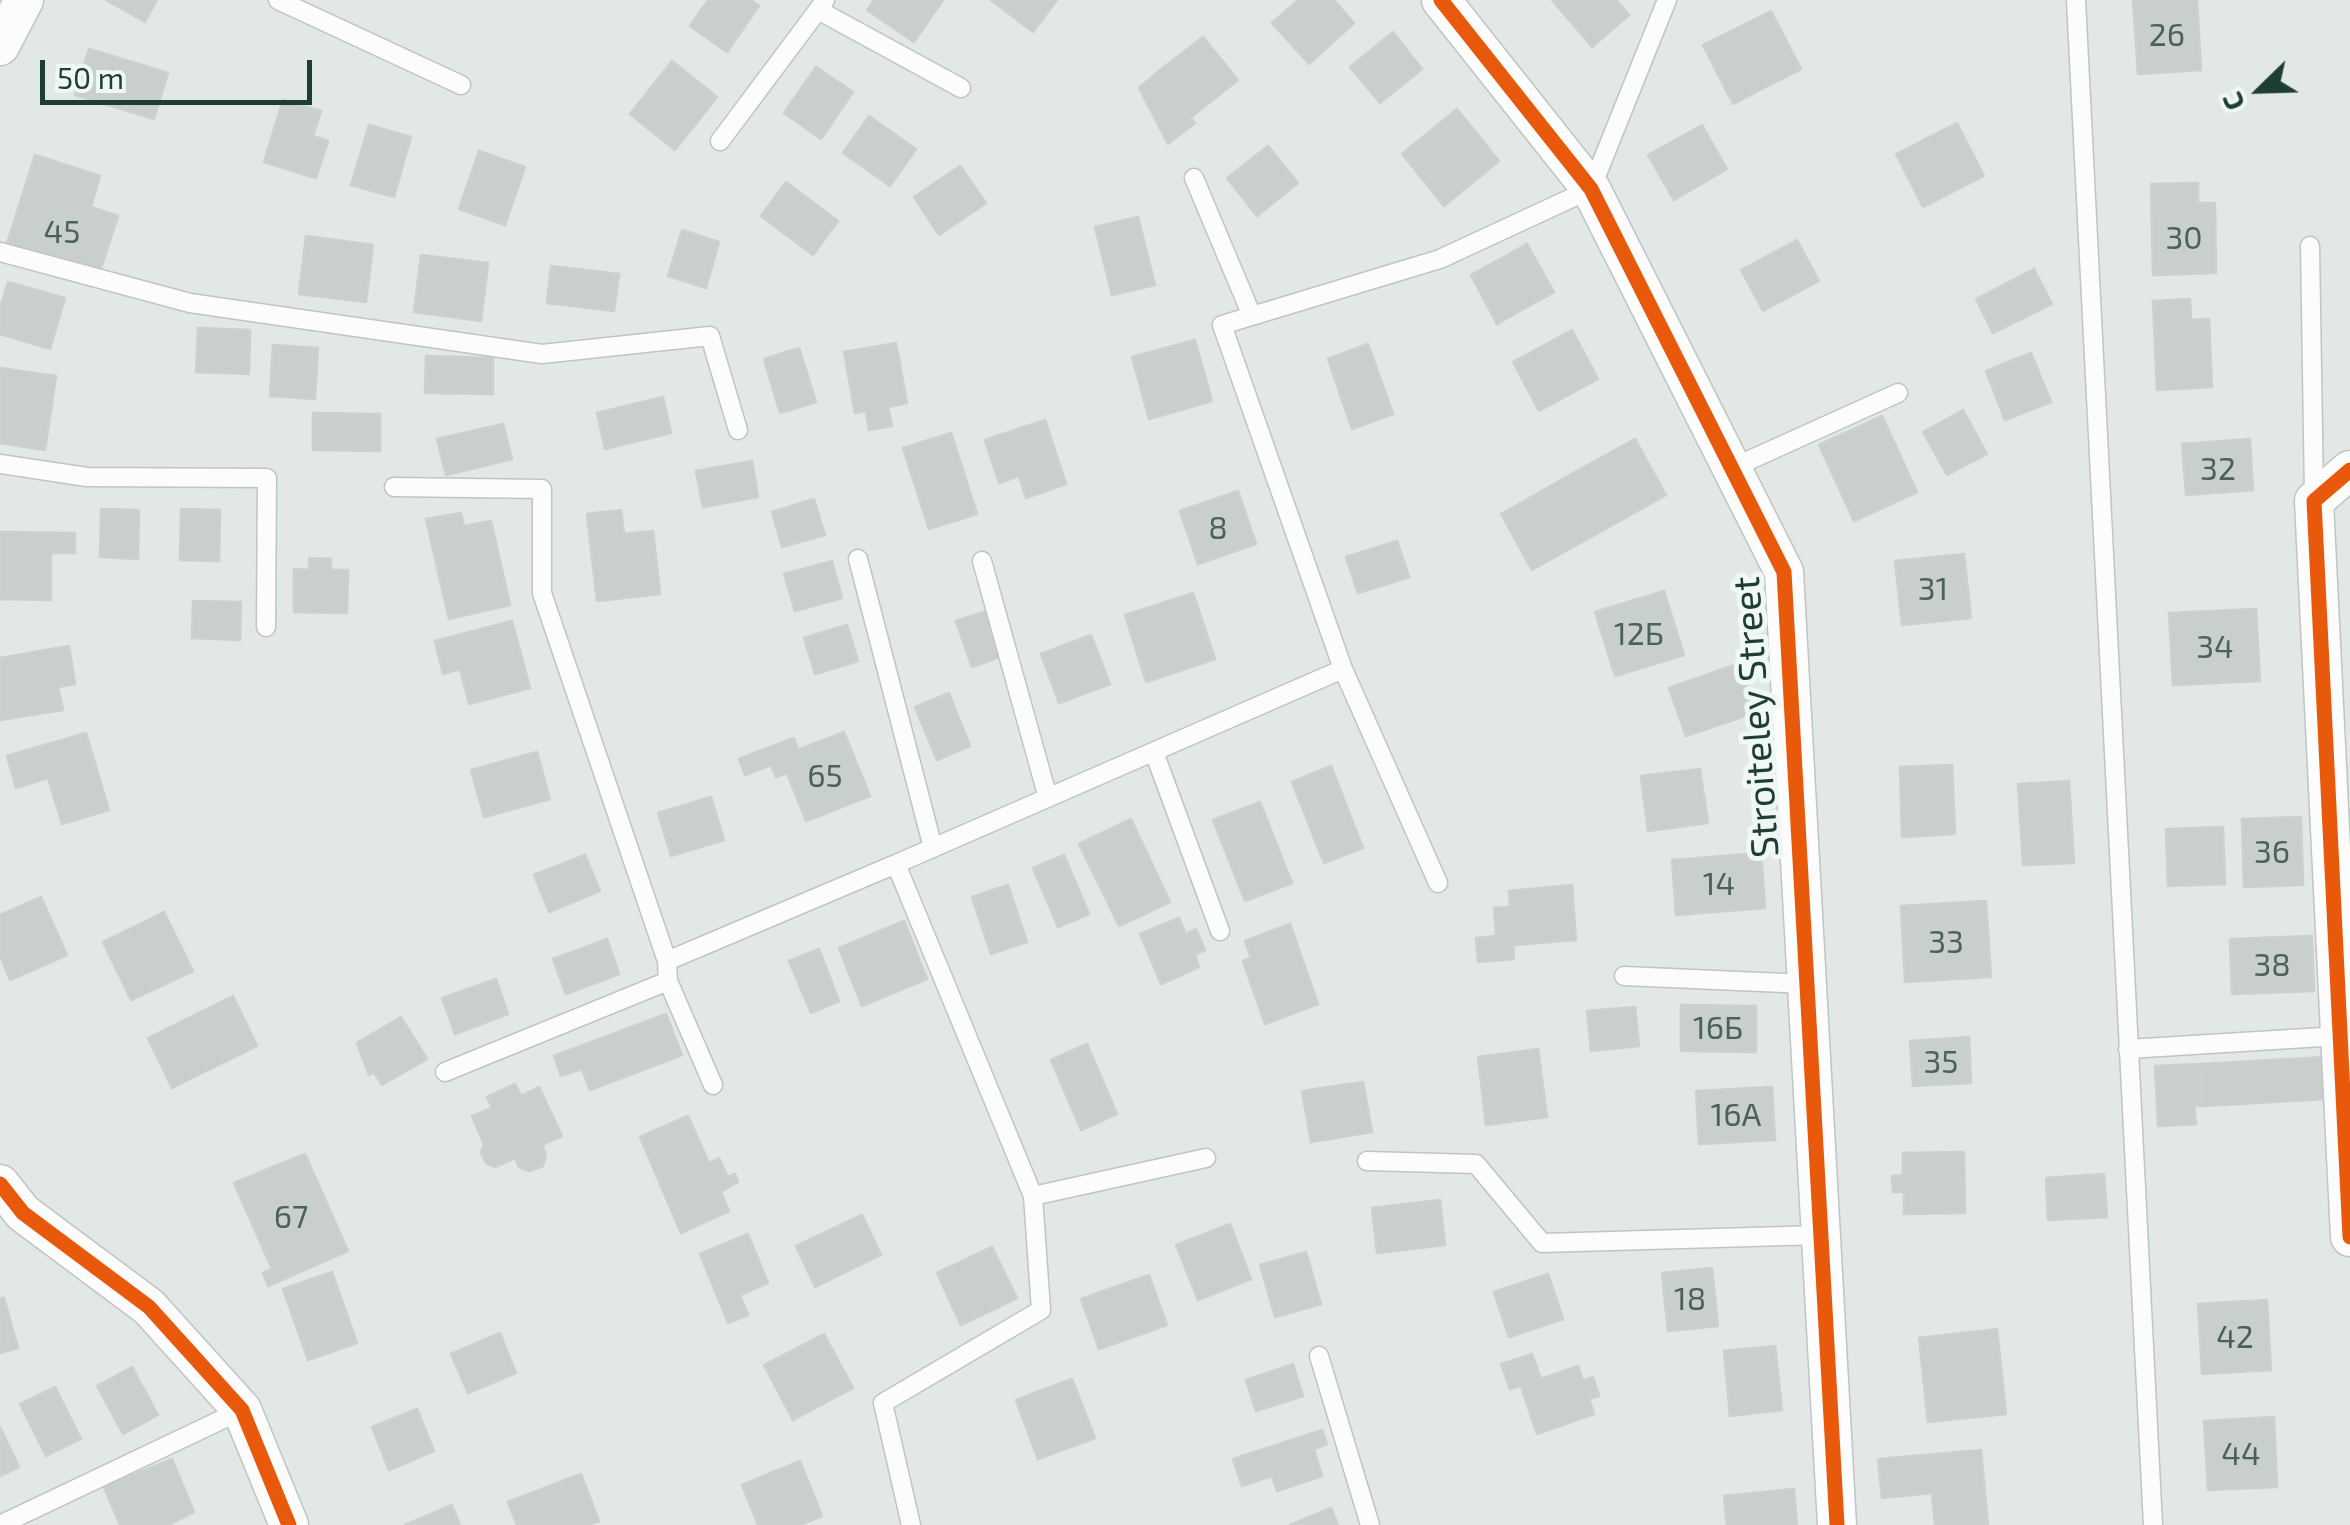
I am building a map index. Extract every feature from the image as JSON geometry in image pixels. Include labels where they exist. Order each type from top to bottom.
[{"type":"street","points":[[0,46],[24,0]]},
{"type":"street","name":"Stroiteley Street","points":[[1442,0],[1591,189],[1784,572],[1837,1525]]},
{"type":"street","points":[[2350,470],[2314,502],[2350,1236]]},
{"type":"street","points":[[0,1184],[23,1213],[148,1306],[242,1410],[289,1525]]},
{"type":"lane","points":[[278,0],[462,85]]},
{"type":"lane","points":[[1438,883],[1343,669],[1222,325],[1440,259],[1591,189],[1667,0]]},
{"type":"lane","points":[[2076,0],[2153,1525]]},
{"type":"lane","points":[[720,141],[822,5],[961,88]]},
{"type":"lane","points":[[1194,178],[1252,316]]},
{"type":"lane","points":[[2310,246],[2314,502]]},
{"type":"lane","points":[[0,252],[190,304],[542,354],[710,336],[738,430]]},
{"type":"lane","points":[[1732,468],[1898,393]]},
{"type":"lane","points":[[0,464],[87,477],[266,478],[266,627]]},
{"type":"lane","points":[[394,487],[542,489],[542,593],[667,962],[668,981],[713,1085]]},
{"type":"lane","points":[[858,560],[933,848]]},
{"type":"lane","points":[[982,561],[1048,798]]},
{"type":"lane","points":[[667,962],[1343,669]]},
{"type":"lane","points":[[1154,752],[1220,931]]},
{"type":"lane","points":[[896,864],[1033,1196],[1041,1310],[883,1403],[911,1525]]},
{"type":"lane","points":[[1624,976],[1807,984]]},
{"type":"lane","points":[[444,1072],[668,981]]},
{"type":"lane","points":[[2128,1049],[2339,1036]]},
{"type":"lane","points":[[1033,1196],[1206,1158]]},
{"type":"lane","points":[[1368,1161],[1476,1164],[1542,1243],[1821,1235]]},
{"type":"lane","points":[[1319,1356],[1370,1525]]},
{"type":"lane","points":[[0,1525],[242,1410]]},
{"type":"building","points":[[106,0],[157,0],[145,22]]},
{"type":"building","points":[[708,0],[751,0],[759,6],[727,52],[690,26]]},
{"type":"building","points":[[874,0],[943,0],[914,42],[867,10]]},
{"type":"building","points":[[991,0],[1057,0],[1033,32]]},
{"type":"building","points":[[1298,0],[1334,0],[1354,23],[1309,64],[1272,23]]},
{"type":"building","points":[[1552,0],[1616,0],[1629,15],[1592,47]]},
{"type":"building","points":[[2133,0],[2197,0],[2201,70],[2138,74]]},
{"type":"building","points":[[1771,11],[1801,69],[1733,104],[1703,45]]},
{"type":"building","points":[[1393,32],[1422,69],[1380,103],[1350,67]]},
{"type":"building","points":[[1203,37],[1238,80],[1195,114],[1160,70]]},
{"type":"building","points":[[89,49],[168,73],[154,119],[75,95]]},
{"type":"building","points":[[672,61],[717,97],[675,150],[630,114]]},
{"type":"building","points":[[816,67],[853,92],[821,139],[784,113]]},
{"type":"building","points":[[1160,70],[1195,114],[1190,118],[1195,123],[1168,144],[1139,88]]},
{"type":"building","points":[[283,100],[321,111],[313,136],[328,141],[316,178],[264,162]]},
{"type":"building","points":[[1457,109],[1499,161],[1444,206],[1402,154]]},
{"type":"building","points":[[869,116],[916,149],[890,186],[843,153]]},
{"type":"building","points":[[1957,123],[1984,176],[1923,207],[1896,154]]},
{"type":"building","points":[[369,125],[411,137],[394,197],[351,185]]},
{"type":"building","points":[[1702,125],[1727,169],[1674,200],[1648,155]]},
{"type":"building","points":[[1268,146],[1298,183],[1257,216],[1227,178]]},
{"type":"building","points":[[479,151],[525,167],[505,225],[459,209]]},
{"type":"building","points":[[35,155],[100,176],[91,207],[118,216],[98,277],[6,247]]},
{"type":"building","points":[[960,166],[986,203],[939,235],[914,197]]},
{"type":"building","points":[[786,182],[838,221],[813,255],[761,216]]},
{"type":"building","points":[[2198,183],[2198,203],[2215,203],[2216,273],[2153,275],[2151,184]]},
{"type":"building","points":[[1138,217],[1155,285],[1112,295],[1095,227]]},
{"type":"building","points":[[682,230],[719,242],[706,288],[668,276]]},
{"type":"building","points":[[306,236],[373,245],[366,302],[299,294]]},
{"type":"building","points":[[1797,240],[1819,281],[1763,311],[1741,270]]},
{"type":"building","points":[[1527,244],[1554,292],[1497,324],[1471,275]]},
{"type":"building","points":[[421,255],[488,263],[481,321],[414,312]]},
{"type":"building","points":[[551,266],[619,274],[614,311],[547,303]]},
{"type":"building","points":[[2034,269],[2052,304],[1993,333],[1976,299]]},
{"type":"building","points":[[8,282],[65,298],[50,349],[0,334],[0,308]]},
{"type":"building","points":[[2190,299],[2191,320],[2209,319],[2212,387],[2157,390],[2153,301]]},
{"type":"building","points":[[198,328],[250,330],[249,374],[196,372]]},
{"type":"building","points":[[1572,330],[1598,379],[1539,411],[1513,362]]},
{"type":"building","points":[[1195,340],[1212,401],[1149,419],[1132,357]]},
{"type":"building","points":[[896,343],[907,403],[888,407],[892,426],[869,430],[866,411],[855,413],[844,352]]},
{"type":"building","points":[[1368,344],[1393,414],[1352,429],[1328,359]]},
{"type":"building","points":[[273,345],[318,348],[315,399],[270,396]]},
{"type":"building","points":[[799,348],[816,402],[780,413],[764,359]]},
{"type":"building","points":[[2031,353],[2051,402],[2005,420],[1986,371]]},
{"type":"building","points":[[426,356],[493,358],[493,394],[425,393]]},
{"type":"building","points":[[0,368],[56,376],[45,450],[0,443]]},
{"type":"building","points":[[663,397],[671,433],[605,449],[597,413]]},
{"type":"building","points":[[1963,410],[1987,454],[1947,475],[1923,432]]},
{"type":"building","points":[[313,413],[380,414],[380,451],[313,450]]},
{"type":"building","points":[[1882,416],[1917,492],[1854,521],[1819,445]]},
{"type":"building","points":[[1045,420],[1066,484],[1026,498],[1019,476],[999,483],[985,440]]},
{"type":"building","points":[[503,424],[512,459],[446,475],[437,439]]},
{"type":"building","points":[[951,433],[977,514],[929,529],[903,448]]},
{"type":"building","points":[[1635,439],[1666,495],[1607,528],[1577,471]]},
{"type":"building","points":[[2250,439],[2253,490],[2186,495],[2182,444]]},
{"type":"building","points":[[752,461],[758,497],[703,507],[696,471]]},
{"type":"building","points":[[1577,471],[1607,528],[1532,570],[1501,514]]},
{"type":"building","points":[[1238,491],[1256,544],[1198,564],[1180,511]]},
{"type":"building","points":[[814,499],[825,535],[782,547],[772,512]]},
{"type":"building","points":[[101,509],[139,510],[138,559],[100,557]]},
{"type":"building","points":[[181,509],[220,510],[219,561],[180,560]]},
{"type":"building","points":[[621,510],[624,534],[653,531],[660,594],[597,601],[587,514]]},
{"type":"building","points":[[461,513],[464,526],[491,521],[510,605],[449,619],[426,519]]},
{"type":"building","points":[[0,532],[75,533],[75,553],[51,553],[51,600],[0,599]]},
{"type":"building","points":[[1397,541],[1409,577],[1358,593],[1346,557]]},
{"type":"building","points":[[1964,554],[1971,618],[1902,625],[1895,561]]},
{"type":"building","points":[[309,558],[331,559],[331,570],[348,570],[347,613],[294,612],[294,569],[309,570]]},
{"type":"building","points":[[832,561],[842,598],[795,611],[784,574]]},
{"type":"building","points":[[1664,591],[1684,655],[1615,676],[1595,612]]},
{"type":"building","points":[[1193,593],[1215,659],[1146,682],[1125,615]]},
{"type":"building","points":[[193,601],[241,602],[240,640],[192,638]]},
{"type":"building","points":[[2256,609],[2260,681],[2173,685],[2169,613]]},
{"type":"building","points":[[990,610],[1005,655],[972,667],[956,621]]},
{"type":"building","points":[[512,621],[530,688],[469,704],[460,669],[443,674],[435,641]]},
{"type":"building","points":[[847,625],[858,661],[815,674],[804,638]]},
{"type":"building","points":[[1091,635],[1110,684],[1059,703],[1041,654]]},
{"type":"building","points":[[69,646],[75,684],[58,687],[63,710],[0,720],[0,658]]},
{"type":"building","points":[[1740,663],[1757,712],[1686,736],[1669,688]]},
{"type":"building","points":[[949,693],[970,746],[937,760],[915,707]]},
{"type":"building","points":[[844,732],[870,796],[806,821],[787,773],[776,777],[771,765],[745,775],[739,759],[794,738],[798,750]]},
{"type":"building","points":[[86,733],[109,810],[62,824],[48,778],[16,788],[7,756]]},
{"type":"building","points":[[537,752],[550,799],[484,817],[471,770]]},
{"type":"building","points":[[1952,765],[1955,834],[1902,837],[1900,767]]},
{"type":"building","points":[[1331,766],[1363,848],[1324,863],[1292,782]]},
{"type":"building","points":[[1700,769],[1708,823],[1648,831],[1641,776]]},
{"type":"building","points":[[2069,781],[2074,863],[2023,865],[2018,784]]},
{"type":"building","points":[[711,797],[724,840],[671,856],[658,813]]},
{"type":"building","points":[[1260,802],[1292,883],[1245,901],[1213,820]]},
{"type":"building","points":[[2301,817],[2303,885],[2244,887],[2242,819]]},
{"type":"building","points":[[1131,819],[1170,902],[1119,926],[1079,844]]},
{"type":"building","points":[[2223,827],[2225,884],[2168,886],[2166,829]]},
{"type":"building","points":[[1761,853],[1765,908],[1676,915],[1672,860]]},
{"type":"building","points":[[585,855],[600,891],[549,912],[534,875]]},
{"type":"building","points":[[1064,855],[1089,914],[1058,927],[1033,868]]},
{"type":"building","points":[[1008,885],[1027,942],[991,954],[972,897]]},
{"type":"building","points":[[1572,885],[1576,940],[1513,945],[1514,959],[1478,962],[1476,938],[1496,936],[1494,908],[1510,907],[1509,891]]},
{"type":"building","points":[[41,897],[67,955],[10,980],[0,955],[0,915]]},
{"type":"building","points":[[1986,901],[1991,977],[1905,982],[1901,906]]},
{"type":"building","points":[[164,912],[193,971],[131,1000],[103,942]]},
{"type":"building","points":[[1179,918],[1186,934],[1196,929],[1205,950],[1195,954],[1199,967],[1161,984],[1140,934]]},
{"type":"building","points":[[904,921],[927,979],[862,1006],[839,948]]},
{"type":"building","points":[[1290,924],[1318,1004],[1265,1024],[1243,961],[1251,958],[1245,941]]},
{"type":"building","points":[[2312,936],[2314,991],[2232,994],[2230,939]]},
{"type":"building","points":[[607,939],[619,974],[566,994],[553,959]]},
{"type":"building","points":[[819,949],[839,1001],[811,1013],[789,961]]},
{"type":"building","points":[[496,979],[508,1014],[455,1034],[442,998]]},
{"type":"building","points":[[233,996],[257,1046],[172,1088],[148,1038]]},
{"type":"building","points":[[1681,1005],[1756,1006],[1756,1052],[1681,1051]]},
{"type":"building","points":[[1635,1007],[1639,1046],[1591,1051],[1587,1011]]},
{"type":"building","points":[[666,1014],[682,1055],[590,1090],[582,1069],[561,1076],[554,1056]]},
{"type":"building","points":[[401,1017],[427,1059],[382,1085],[374,1072],[369,1075],[357,1043]]},
{"type":"building","points":[[1969,1037],[1971,1083],[1913,1086],[1910,1041]]},
{"type":"building","points":[[1087,1044],[1117,1114],[1081,1130],[1051,1060]]},
{"type":"building","points":[[1538,1049],[1547,1117],[1486,1125],[1478,1057]]},
{"type":"building","points":[[2325,1057],[2327,1099],[2203,1106],[2201,1064]]},
{"type":"building","points":[[2201,1064],[2203,1106],[2194,1106],[2196,1124],[2158,1126],[2155,1066]]},
{"type":"building","points":[[1363,1082],[1372,1132],[1311,1142],[1302,1091]]},
{"type":"building","points":[[515,1084],[521,1096],[539,1087],[562,1136],[542,1145],[546,1155],[543,1166],[529,1171],[519,1167],[515,1158],[495,1167],[486,1163],[481,1153],[484,1144],[472,1116],[492,1108],[487,1097]]},
{"type":"building","points":[[1772,1087],[1775,1140],[1699,1144],[1696,1091]]},
{"type":"building","points":[[688,1116],[709,1163],[719,1158],[728,1177],[735,1174],[738,1182],[721,1192],[729,1211],[681,1233],[640,1137]]},
{"type":"building","points":[[1964,1152],[1965,1213],[1904,1214],[1904,1192],[1893,1192],[1892,1176],[1903,1175],[1903,1153]]},
{"type":"building","points":[[305,1154],[348,1251],[268,1286],[263,1273],[272,1269],[234,1183]]},
{"type":"building","points":[[2104,1174],[2107,1217],[2048,1220],[2046,1178]]},
{"type":"building","points":[[1440,1200],[1445,1245],[1377,1253],[1372,1208]]},
{"type":"building","points":[[862,1215],[881,1255],[815,1287],[796,1246]]},
{"type":"building","points":[[1230,1224],[1251,1279],[1198,1300],[1176,1245]]},
{"type":"building","points":[[748,1234],[768,1283],[740,1295],[748,1315],[728,1323],[700,1254]]},
{"type":"building","points":[[992,1247],[1017,1298],[961,1325],[937,1273]]},
{"type":"building","points":[[1306,1252],[1321,1304],[1275,1317],[1260,1265]]},
{"type":"building","points":[[1712,1268],[1718,1326],[1668,1331],[1662,1273]]},
{"type":"building","points":[[332,1272],[357,1343],[308,1360],[283,1289]]},
{"type":"building","points":[[1548,1274],[1563,1319],[1509,1337],[1494,1292]]},
{"type":"building","points":[[1149,1275],[1167,1325],[1099,1349],[1081,1299]]},
{"type":"building","points":[[4,1298],[18,1348],[0,1353],[0,1299]]},
{"type":"building","points":[[2267,1300],[2271,1370],[2202,1374],[2198,1304]]},
{"type":"building","points":[[1997,1329],[2006,1414],[1928,1422],[1919,1338]]},
{"type":"building","points":[[500,1333],[516,1373],[468,1393],[451,1354]]},
{"type":"building","points":[[824,1334],[853,1388],[793,1420],[764,1365]]},
{"type":"building","points":[[1775,1346],[1782,1410],[1730,1416],[1724,1351]]},
{"type":"building","points":[[1532,1354],[1541,1379],[1510,1389],[1501,1364]]},
{"type":"building","points":[[1293,1364],[1303,1396],[1256,1411],[1246,1380]]},
{"type":"building","points":[[1578,1366],[1583,1381],[1593,1377],[1599,1396],[1589,1399],[1594,1414],[1537,1434],[1521,1386]]},
{"type":"building","points":[[132,1367],[158,1415],[123,1434],[97,1386]]},
{"type":"building","points":[[1072,1379],[1095,1438],[1038,1459],[1016,1400]]},
{"type":"building","points":[[55,1387],[81,1439],[46,1456],[20,1404]]},
{"type":"building","points":[[417,1409],[434,1451],[389,1470],[372,1427]]},
{"type":"building","points":[[2274,1417],[2277,1487],[2208,1490],[2204,1421]]},
{"type":"building","points":[[0,1427],[19,1467],[0,1476]]},
{"type":"building","points":[[1322,1430],[1327,1444],[1314,1449],[1322,1476],[1277,1491],[1272,1476],[1242,1486],[1233,1459]]},
{"type":"building","points":[[1981,1450],[1988,1525],[1935,1525],[1932,1493],[1882,1498],[1878,1459]]},
{"type":"building","points":[[172,1459],[194,1512],[169,1525],[120,1525],[104,1487]]},
{"type":"building","points":[[800,1461],[822,1516],[800,1525],[758,1525],[742,1485]]},
{"type":"building","points":[[581,1474],[599,1521],[588,1525],[517,1525],[508,1502]]},
{"type":"building","points":[[1794,1489],[1797,1525],[1727,1525],[1724,1496]]},
{"type":"building","points":[[452,1505],[460,1525],[405,1525]]},
{"type":"building","points":[[1331,1508],[1338,1525],[1290,1525]]},
{"type":"cycle path","points":[[1441,0],[1591,189],[1784,572],[1837,1525]]},
{"type":"cycle path","points":[[2350,470],[2314,501],[2350,1237]]},
{"type":"cycle path","points":[[0,1184],[23,1213],[149,1307],[242,1410],[289,1525]]}]
